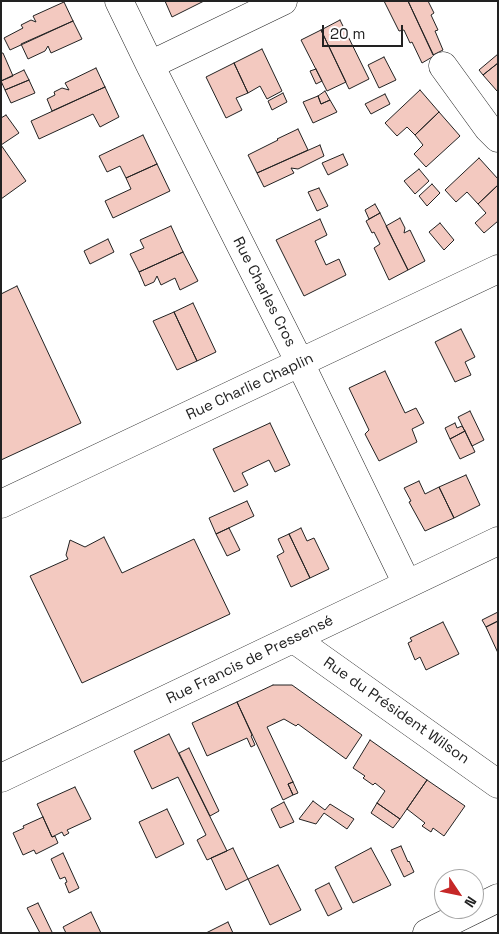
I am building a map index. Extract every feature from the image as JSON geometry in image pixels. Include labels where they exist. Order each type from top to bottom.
[{"type":"street","name":"Rue Charles Cros","points":[[120,1],[300,363],[407,584]]},
{"type":"street","points":[[150,64],[283,1]]},
{"type":"street","points":[[442,66],[488,128],[498,138]]},
{"type":"street","name":"Rue Charlie Chaplin","points":[[1,504],[498,269]]},
{"type":"street","name":"Rue Francis de Pressensé","points":[[1,778],[498,540]]},
{"type":"street","name":"Rue du Président Wilson","points":[[294,639],[498,784]]},
{"type":"street","points":[[427,933],[498,898]]},
{"type":"building","points":[[165,1],[204,1],[172,17]]},
{"type":"building","points":[[384,1],[408,1],[434,56],[422,63],[404,30],[399,31]]},
{"type":"building","points":[[408,1],[428,1],[434,13],[431,15],[438,30],[435,31],[443,50],[433,55]]},
{"type":"building","points":[[64,2],[73,21],[10,50],[4,38],[23,28],[21,25],[31,20],[36,22],[33,16]]},
{"type":"building","points":[[340,20],[369,79],[349,89],[321,30]]},
{"type":"building","points":[[73,21],[82,39],[51,53],[48,46],[45,51],[28,59],[21,44]]},
{"type":"building","points":[[321,30],[346,82],[327,91],[301,40]]},
{"type":"building","points":[[262,49],[282,91],[267,99],[260,86],[248,93],[234,63]]},
{"type":"building","points":[[1,53],[3,53],[13,76],[1,81]]},
{"type":"building","points":[[498,54],[498,63],[483,75],[479,70]]},
{"type":"building","points":[[384,57],[396,80],[379,88],[368,65]]},
{"type":"building","points":[[234,63],[248,93],[236,98],[242,110],[226,118],[206,77]]},
{"type":"building","points":[[498,63],[498,90],[497,91],[483,75]]},
{"type":"building","points":[[96,68],[105,87],[52,111],[47,99],[55,95],[54,92],[62,88],[69,90],[65,83]]},
{"type":"building","points":[[316,69],[322,81],[316,84],[310,71]]},
{"type":"building","points":[[24,70],[29,80],[5,90],[1,81]]},
{"type":"building","points":[[29,80],[35,93],[11,103],[5,90]]},
{"type":"building","points":[[105,87],[119,117],[100,127],[93,114],[39,139],[31,121]]},
{"type":"building","points":[[420,90],[439,112],[415,135],[407,127],[397,136],[385,123]]},
{"type":"building","points":[[325,91],[330,100],[321,104],[318,96]]},
{"type":"building","points":[[283,93],[287,102],[272,110],[268,101]]},
{"type":"building","points":[[385,94],[390,104],[371,114],[365,104]]},
{"type":"building","points":[[318,96],[321,104],[330,100],[337,112],[313,123],[303,102]]},
{"type":"building","points":[[439,112],[460,136],[426,167],[414,154],[423,145],[415,135]]},
{"type":"building","points":[[6,115],[19,133],[1,145],[1,118]]},
{"type":"building","points":[[298,129],[308,150],[257,173],[248,155]]},
{"type":"building","points":[[143,135],[157,164],[126,178],[120,166],[107,172],[99,156]]},
{"type":"building","points":[[1,145],[26,181],[1,199]]},
{"type":"building","points":[[320,145],[324,156],[298,169],[291,168],[294,173],[264,187],[257,173]]},
{"type":"building","points":[[343,154],[348,165],[328,175],[322,163]]},
{"type":"building","points":[[479,158],[498,179],[498,185],[478,204],[467,192],[456,202],[445,190]]},
{"type":"building","points":[[157,164],[170,191],[113,218],[105,201],[131,189],[126,178]]},
{"type":"building","points":[[419,169],[429,181],[415,194],[404,181]]},
{"type":"building","points":[[432,184],[440,193],[427,206],[419,196]]},
{"type":"building","points":[[498,185],[498,221],[484,233],[475,223],[486,213],[478,204]]},
{"type":"building","points":[[319,188],[328,206],[317,211],[308,192]]},
{"type":"building","points":[[375,204],[380,213],[369,219],[365,210]]},
{"type":"building","points":[[380,213],[408,270],[389,280],[374,248],[380,244],[366,221]]},
{"type":"building","points":[[400,218],[405,228],[404,233],[410,230],[425,261],[408,270],[386,226]]},
{"type":"building","points":[[320,219],[327,235],[315,241],[326,265],[339,259],[346,275],[304,296],[276,240]]},
{"type":"building","points":[[440,223],[454,240],[444,250],[429,232]]},
{"type":"building","points":[[171,226],[183,252],[139,272],[130,254],[144,248],[140,240]]},
{"type":"building","points":[[108,239],[114,252],[90,264],[84,251]]},
{"type":"building","points":[[183,252],[198,281],[180,290],[175,278],[161,285],[157,276],[154,282],[145,286],[139,272]]},
{"type":"building","points":[[17,286],[81,423],[1,460],[1,294]]},
{"type":"building","points":[[193,303],[216,352],[197,361],[174,312]]},
{"type":"building","points":[[174,312],[197,361],[177,370],[153,321]]},
{"type":"building","points":[[461,329],[475,357],[465,362],[471,375],[455,382],[435,342]]},
{"type":"building","points":[[385,371],[405,413],[416,408],[424,423],[412,429],[417,442],[379,461],[365,434],[369,430],[349,388]]},
{"type":"building","points":[[470,411],[484,440],[472,446],[458,417]]},
{"type":"building","points":[[270,423],[290,465],[275,472],[269,460],[242,473],[248,485],[234,492],[213,449]]},
{"type":"building","points":[[455,423],[457,428],[462,426],[465,431],[450,439],[445,428]]},
{"type":"building","points":[[465,431],[475,452],[460,459],[450,439]]},
{"type":"building","points":[[466,475],[480,505],[454,518],[439,487]]},
{"type":"building","points":[[419,481],[425,494],[439,487],[454,518],[425,531],[409,502],[411,501],[404,488]]},
{"type":"building","points":[[247,501],[254,516],[216,534],[209,518]]},
{"type":"building","points":[[229,528],[240,550],[227,556],[216,534]]},
{"type":"building","points":[[301,528],[307,541],[314,538],[329,569],[310,578],[289,534]]},
{"type":"building","points":[[289,534],[310,578],[291,587],[277,556],[284,552],[278,539]]},
{"type":"building","points":[[104,537],[122,573],[194,539],[230,614],[82,683],[30,576],[68,559],[66,555],[70,540],[85,547]]},
{"type":"building","points":[[498,612],[498,621],[486,627],[482,620]]},
{"type":"building","points":[[498,621],[498,653],[486,627]]},
{"type":"building","points":[[443,622],[459,654],[426,670],[420,657],[415,660],[408,643],[412,641],[410,638]]},
{"type":"building","points":[[273,685],[292,685],[362,735],[346,759],[298,724],[296,726],[284,719],[267,727],[293,782],[288,784],[293,795],[283,800],[237,702]]},
{"type":"building","points":[[237,702],[255,745],[251,747],[247,738],[207,756],[192,723]]},
{"type":"building","points":[[169,734],[227,851],[207,860],[197,840],[206,835],[178,777],[152,789],[134,751]]},
{"type":"building","points":[[370,740],[427,780],[400,819],[377,803],[385,791],[375,783],[373,785],[363,778],[365,776],[353,768]]},
{"type":"building","points":[[189,748],[219,811],[210,816],[179,753]]},
{"type":"building","points":[[427,780],[465,806],[444,836],[433,828],[431,832],[422,826],[425,823],[407,809]]},
{"type":"building","points":[[293,782],[298,793],[293,795],[288,784]]},
{"type":"building","points":[[75,787],[91,819],[67,830],[69,833],[64,836],[62,832],[52,837],[37,804]]},
{"type":"building","points":[[313,801],[325,810],[330,804],[354,819],[347,829],[324,813],[316,824],[299,819]]},
{"type":"building","points":[[284,802],[294,822],[280,828],[271,809]]},
{"type":"building","points":[[377,803],[400,819],[393,828],[371,813]]},
{"type":"building","points":[[167,809],[184,844],[156,858],[139,822]]},
{"type":"building","points":[[43,817],[52,837],[55,836],[58,843],[36,854],[34,850],[23,855],[13,833]]},
{"type":"building","points":[[401,846],[414,872],[404,877],[391,850]]},
{"type":"building","points":[[233,848],[248,879],[226,890],[211,858]]},
{"type":"building","points":[[371,848],[391,885],[353,903],[335,867]]},
{"type":"building","points":[[63,853],[79,888],[69,893],[65,877],[60,879],[51,859]]},
{"type":"building","points":[[278,865],[301,910],[270,925],[248,879]]},
{"type":"building","points":[[329,883],[342,909],[328,916],[315,890]]},
{"type":"building","points":[[38,903],[51,933],[40,933],[27,908]]},
{"type":"building","points":[[91,912],[101,933],[66,933],[63,927]]},
{"type":"building","points":[[228,922],[233,933],[206,933]]}]
